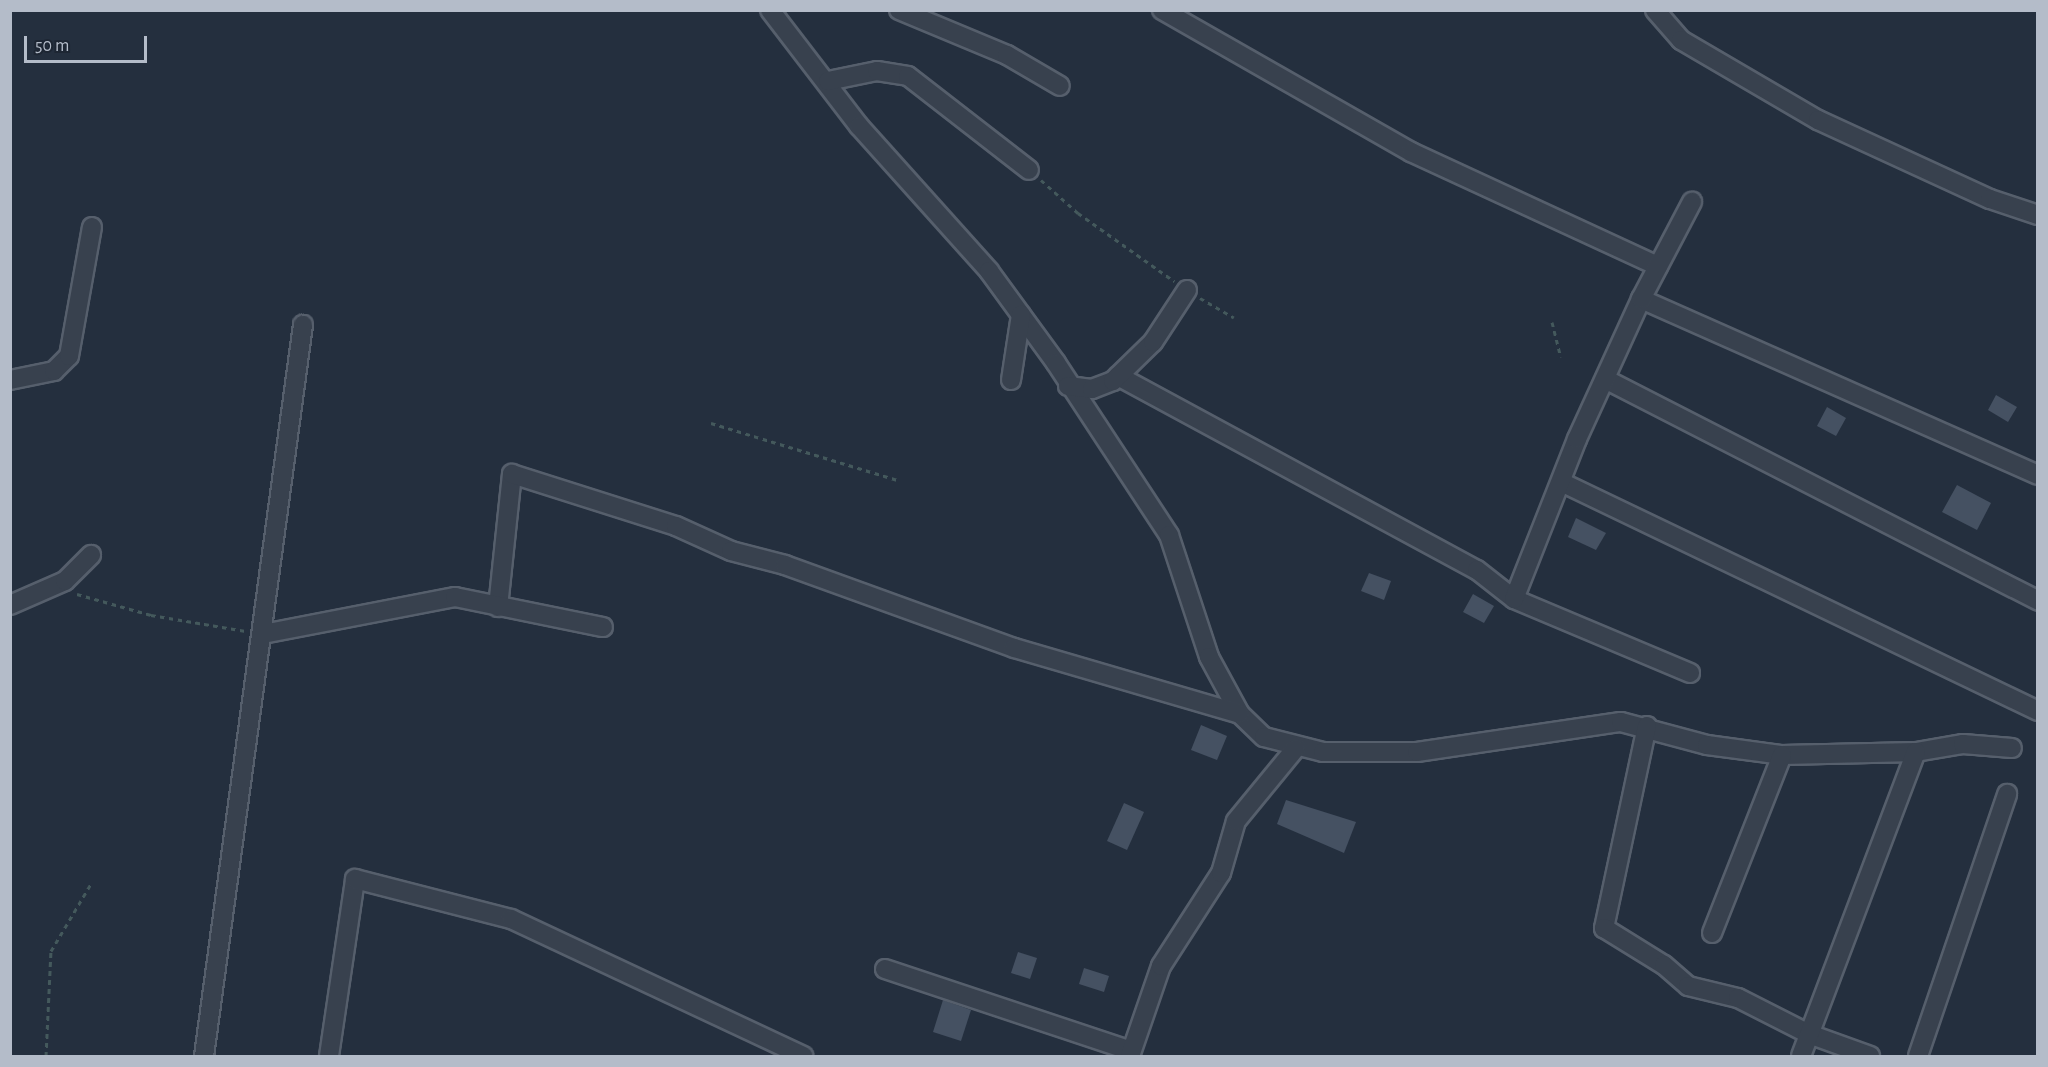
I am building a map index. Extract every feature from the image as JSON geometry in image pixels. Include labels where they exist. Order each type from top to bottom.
[{"type":"street","points":[[770,10],[828,81],[859,126],[989,271],[1021,315],[1168,536],[1199,635],[1240,714],[1264,737],[1296,748],[1417,752],[1621,722],[1647,726],[1707,745],[1782,755],[1916,752],[1963,744],[2012,748]]},
{"type":"street","points":[[899,10],[1007,55],[1060,86]]},
{"type":"street","points":[[1162,10],[1411,152],[1658,266]]},
{"type":"street","points":[[1655,10],[1681,40],[1818,120],[1990,199],[2037,215]]},
{"type":"street","points":[[828,81],[877,71],[908,76],[1029,170]]},
{"type":"street","points":[[1514,599],[1561,482],[1641,298],[1692,202]]},
{"type":"street","points":[[10,380],[54,371],[69,356],[92,226]]},
{"type":"street","points":[[1068,386],[1092,389],[1118,376],[1153,342],[1187,290]]},
{"type":"street","points":[[1641,298],[2037,475]]},
{"type":"street","points":[[1011,380],[1021,315]]},
{"type":"street","points":[[204,1056],[263,634],[303,325]]},
{"type":"street","points":[[1118,376],[1477,570],[1514,599],[1690,673]]},
{"type":"street","points":[[1605,379],[2037,601]]},
{"type":"street","points":[[498,607],[512,474],[676,526],[731,551],[785,565],[1014,648],[1240,714]]},
{"type":"street","points":[[1561,482],[2037,711]]},
{"type":"street","points":[[10,605],[52,586],[79,570],[91,555]]},
{"type":"street","points":[[263,634],[455,597],[603,627]]},
{"type":"street","points":[[1647,726],[1604,928],[1664,964],[1688,986],[1738,998],[1809,1034],[1870,1056]]},
{"type":"street","points":[[885,969],[1131,1054],[1161,966],[1221,873],[1236,821],[1296,748]]},
{"type":"street","points":[[1801,1056],[1916,752]]},
{"type":"street","points":[[1713,933],[1782,755]]},
{"type":"street","points":[[1918,1056],[2007,794]]},
{"type":"street","points":[[329,1056],[355,879],[511,919],[804,1056]]},
{"type":"path","points":[[1029,170],[1078,213],[1187,290],[1234,318]]},
{"type":"path","points":[[1552,322],[1561,357]]},
{"type":"path","points":[[711,423],[898,480]]},
{"type":"path","points":[[52,586],[151,615],[263,634]]},
{"type":"path","points":[[46,1056],[51,951],[92,882]]},
{"type":"building","points":[[1996,395],[2017,407],[2008,422],[1988,410]]},
{"type":"building","points":[[1827,407],[1846,418],[1836,436],[1817,426]]},
{"type":"building","points":[[1957,485],[1991,503],[1977,530],[1942,512]]},
{"type":"building","points":[[1576,518],[1606,533],[1596,550],[1568,537]]},
{"type":"building","points":[[1369,573],[1391,581],[1384,600],[1361,591]]},
{"type":"building","points":[[1473,594],[1494,606],[1484,623],[1463,612]]},
{"type":"building","points":[[1201,725],[1227,736],[1217,760],[1191,750]]},
{"type":"building","points":[[1286,800],[1356,822],[1344,853],[1277,824]]},
{"type":"building","points":[[1124,803],[1144,812],[1127,850],[1107,841]]},
{"type":"building","points":[[1018,952],[1037,958],[1030,979],[1011,973]]},
{"type":"building","points":[[1084,968],[1109,976],[1104,992],[1079,984]]},
{"type":"building","points":[[943,1000],[971,1010],[961,1041],[933,1032]]}]
